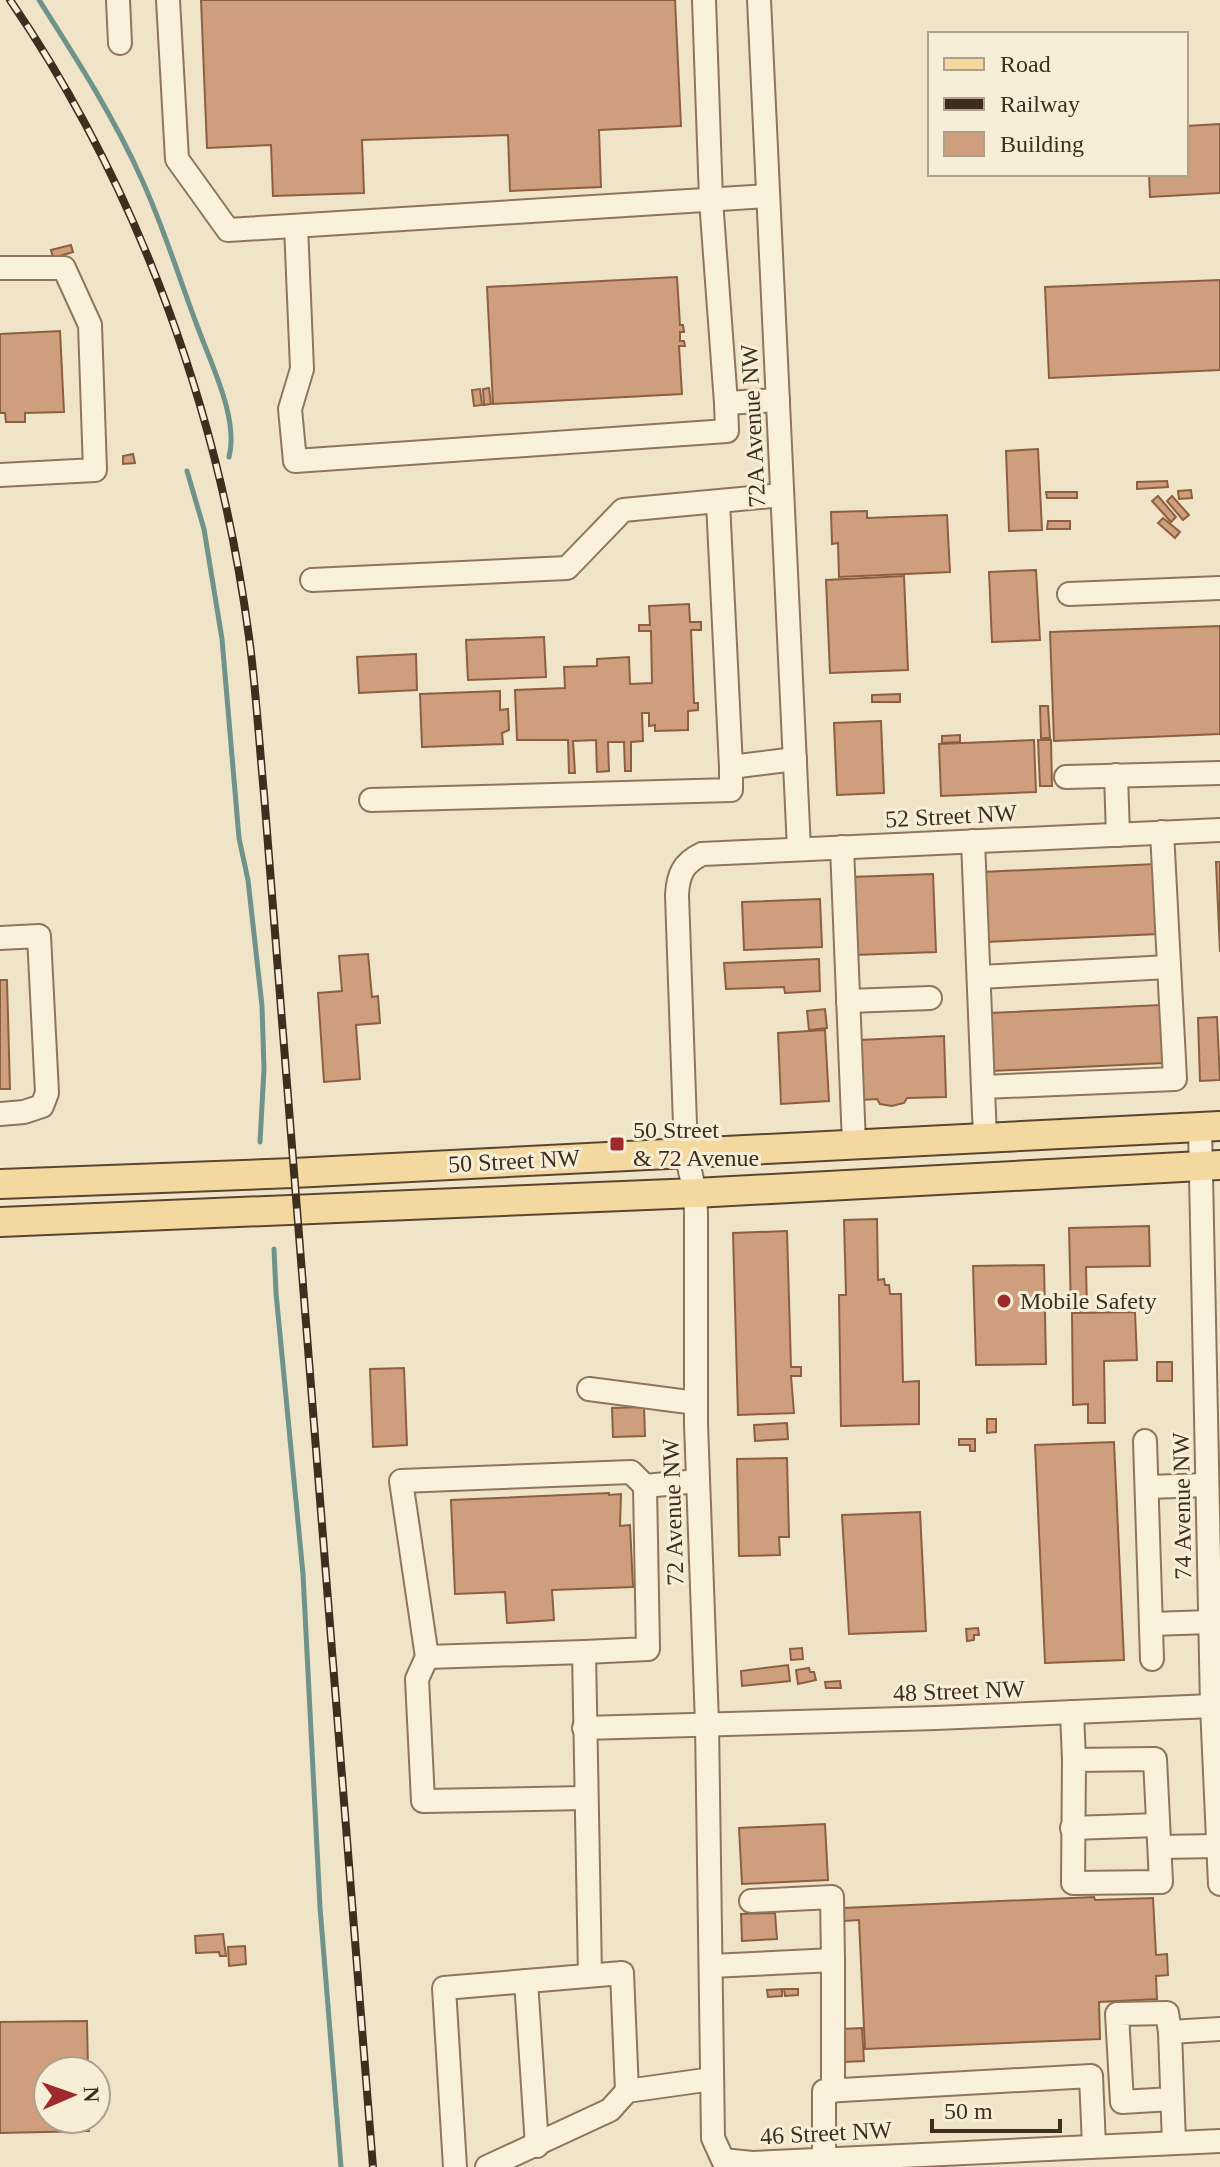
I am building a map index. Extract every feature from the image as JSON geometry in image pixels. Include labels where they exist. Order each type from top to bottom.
[{"type":"main road","name":"50 Street NW","points":[[0,1184],[293,1173],[1210,1126]]},
{"type":"main road","name":"50 Street NW","points":[[0,1222],[695,1193],[1211,1166]]},
{"type":"street","points":[[118,0],[120,43]]},
{"type":"street","points":[[168,0],[177,159],[228,230],[768,196]]},
{"type":"street","points":[[296,226],[302,369],[290,409],[295,461],[727,431],[711,200],[704,0]]},
{"type":"street","name":"72A Avenue NW","points":[[759,0],[799,849]]},
{"type":"street","points":[[0,268],[64,268],[90,325],[95,470],[0,475]]},
{"type":"street","points":[[726,403],[778,400]]},
{"type":"street","points":[[312,580],[567,568],[623,510],[782,495]]},
{"type":"street","points":[[371,800],[731,790],[718,502]]},
{"type":"street","points":[[1069,594],[1220,588]]},
{"type":"street","points":[[731,767],[795,759]]},
{"type":"street","points":[[1066,777],[1220,773]]},
{"type":"street","points":[[1116,775],[1118,835]]},
{"type":"street","name":"52 Street NW","points":[[686,864],[702,854],[1220,830]]},
{"type":"street","points":[[983,1087],[1175,1079],[1162,832]]},
{"type":"street","points":[[973,841],[985,1138]]},
{"type":"street","points":[[842,847],[854,1144]]},
{"type":"street","name":"72 Avenue NW","points":[[686,864],[678,881],[677,895],[686,1153],[695,1193],[696,1403],[707,1723],[713,2138],[735,2163]]},
{"type":"street","points":[[0,938],[39,936],[47,1093],[42,1106],[24,1112],[0,1114]]},
{"type":"street","points":[[979,977],[1169,967]]},
{"type":"street","points":[[848,1001],[930,998]]},
{"type":"street","name":"74 Avenue NW","points":[[1210,1126],[1207,1485],[1220,1884]]},
{"type":"street","points":[[589,1389],[696,1403]]},
{"type":"street","points":[[1145,1441],[1152,1659]]},
{"type":"street","points":[[427,1657],[648,1649],[645,1486],[631,1472],[401,1481],[427,1657],[417,1679],[423,1801],[585,1798]]},
{"type":"street","points":[[645,1486],[698,1481]]},
{"type":"street","points":[[1147,1487],[1207,1485]]},
{"type":"street","points":[[1151,1624],[1210,1622]]},
{"type":"street","points":[[584,1652],[590,1975]]},
{"type":"street","name":"48 Street NW","points":[[584,1728],[1212,1706]]},
{"type":"street","points":[[1072,1712],[1073,1883],[1161,1882],[1155,1759],[1074,1760]]},
{"type":"street","points":[[1072,1828],[1159,1836],[1218,1846]]},
{"type":"street","points":[[751,1901],[832,1897],[833,2091]]},
{"type":"street","points":[[711,1966],[833,1960]]},
{"type":"street","points":[[455,2167],[444,1988],[622,1973],[627,2091]]},
{"type":"street","points":[[526,1981],[537,2146]]},
{"type":"street","points":[[1172,2099],[1122,2102],[1117,2014],[1167,2013],[1170,2032],[1174,2143]]},
{"type":"street","points":[[1170,2032],[1220,2029]]},
{"type":"street","points":[[824,2160],[824,2091],[1091,2076],[1094,2146]]},
{"type":"street","points":[[487,2167],[610,2110],[627,2091],[712,2079]]},
{"type":"street","name":"46 Street NW","points":[[735,2163],[1020,2159],[1094,2146],[1220,2141]]},
{"type":"building","points":[[201,0],[675,0],[681,126],[599,130],[601,187],[510,191],[508,135],[362,140],[364,193],[273,196],[271,145],[207,148]]},
{"type":"building","points":[[1220,124],[1220,193],[1150,197],[1149,176],[1188,176],[1188,126]]},
{"type":"building","points":[[71,245],[73,252],[53,258],[51,250]]},
{"type":"building","points":[[677,277],[680,325],[683,325],[684,332],[680,332],[680,341],[684,341],[685,346],[679,346],[682,394],[493,404],[487,287]]},
{"type":"building","points":[[1220,280],[1220,370],[1049,378],[1045,287]]},
{"type":"building","points":[[60,331],[64,412],[25,413],[25,422],[6,422],[5,413],[0,413],[0,334]]},
{"type":"building","points":[[489,388],[491,404],[484,405],[483,389]]},
{"type":"building","points":[[480,389],[482,405],[474,406],[472,390]]},
{"type":"building","points":[[1038,449],[1042,530],[1009,531],[1006,451]]},
{"type":"building","points":[[133,454],[135,463],[123,464],[123,456]]},
{"type":"building","points":[[1167,481],[1168,487],[1137,489],[1137,482]]},
{"type":"building","points":[[1191,490],[1192,498],[1179,499],[1178,491]]},
{"type":"building","points":[[1046,492],[1077,492],[1077,498],[1047,498]]},
{"type":"building","points":[[1158,496],[1176,517],[1171,522],[1152,501]]},
{"type":"building","points":[[1172,496],[1189,515],[1183,520],[1167,501]]},
{"type":"building","points":[[867,511],[867,518],[947,515],[950,572],[839,577],[838,543],[832,544],[831,512]]},
{"type":"building","points":[[1163,518],[1180,532],[1175,538],[1158,523]]},
{"type":"building","points":[[1048,521],[1070,521],[1070,529],[1047,529]]},
{"type":"building","points":[[1036,570],[1040,640],[992,642],[989,572]]},
{"type":"building","points":[[904,576],[908,670],[830,673],[826,580]]},
{"type":"building","points":[[689,604],[690,622],[701,622],[701,630],[691,630],[694,703],[698,703],[698,710],[688,711],[688,730],[655,731],[655,725],[649,726],[649,713],[642,713],[643,741],[631,742],[631,771],[625,771],[624,742],[608,742],[609,771],[597,772],[596,740],[573,741],[575,773],[569,773],[568,740],[517,740],[515,690],[565,688],[564,667],[597,666],[597,659],[629,657],[630,684],[652,683],[651,631],[639,631],[639,625],[650,625],[649,606]]},
{"type":"building","points":[[1220,626],[1220,734],[1054,741],[1050,632]]},
{"type":"building","points":[[544,637],[546,677],[468,680],[466,640]]},
{"type":"building","points":[[416,654],[417,690],[359,693],[357,657]]},
{"type":"building","points":[[500,691],[500,710],[508,709],[509,730],[502,733],[503,744],[422,747],[420,694]]},
{"type":"building","points":[[900,694],[900,702],[872,702],[872,695]]},
{"type":"building","points":[[1040,706],[1048,706],[1050,738],[1041,738]]},
{"type":"building","points":[[881,721],[884,793],[837,795],[834,723]]},
{"type":"building","points":[[960,735],[960,742],[942,743],[942,736]]},
{"type":"building","points":[[1034,740],[1036,792],[941,796],[939,744]]},
{"type":"building","points":[[1038,740],[1051,740],[1052,786],[1040,786]]},
{"type":"building","points":[[1216,862],[1220,862],[1220,952]]},
{"type":"building","points":[[1155,864],[1158,934],[986,942],[983,872]]},
{"type":"building","points":[[933,874],[936,952],[854,955],[851,877]]},
{"type":"building","points":[[820,899],[822,947],[744,950],[742,902]]},
{"type":"building","points":[[368,954],[372,997],[378,996],[380,1023],[356,1025],[360,1079],[324,1082],[318,993],[342,991],[339,956]]},
{"type":"building","points":[[819,959],[820,991],[785,993],[784,987],[726,989],[724,963]]},
{"type":"building","points":[[0,980],[7,980],[10,1089],[0,1089]]},
{"type":"building","points":[[1161,1005],[1164,1063],[992,1071],[989,1013]]},
{"type":"building","points":[[825,1009],[827,1028],[809,1030],[807,1011]]},
{"type":"building","points":[[1217,1017],[1220,1080],[1200,1081],[1198,1018]]},
{"type":"building","points":[[825,1030],[829,1101],[781,1104],[778,1033]]},
{"type":"building","points":[[944,1036],[946,1097],[907,1098],[904,1103],[892,1106],[880,1104],[877,1099],[861,1100],[859,1040]]},
{"type":"building","points":[[877,1219],[878,1280],[884,1279],[885,1285],[889,1285],[890,1294],[901,1294],[903,1382],[919,1381],[919,1424],[841,1426],[839,1295],[846,1295],[844,1220]]},
{"type":"building","points":[[1149,1226],[1150,1266],[1086,1267],[1087,1311],[1071,1311],[1069,1228]]},
{"type":"building","points":[[787,1231],[791,1367],[801,1367],[801,1376],[791,1376],[794,1413],[738,1415],[733,1233]]},
{"type":"building","points":[[1044,1265],[1046,1364],[976,1365],[973,1266]]},
{"type":"building","points":[[1135,1312],[1137,1360],[1104,1361],[1105,1423],[1088,1423],[1088,1404],[1073,1405],[1072,1313]]},
{"type":"building","points":[[1157,1362],[1172,1362],[1172,1381],[1157,1381]]},
{"type":"building","points":[[404,1368],[407,1445],[373,1447],[370,1369]]},
{"type":"building","points":[[644,1407],[645,1436],[613,1437],[612,1408]]},
{"type":"building","points":[[987,1419],[996,1419],[996,1432],[987,1433]]},
{"type":"building","points":[[787,1423],[788,1439],[755,1441],[754,1425]]},
{"type":"building","points":[[959,1439],[975,1439],[975,1451],[970,1451],[970,1445],[959,1445]]},
{"type":"building","points":[[1114,1442],[1124,1660],[1045,1663],[1035,1445]]},
{"type":"building","points":[[787,1458],[789,1537],[779,1537],[780,1555],[739,1556],[737,1459]]},
{"type":"building","points":[[621,1494],[620,1526],[630,1525],[633,1587],[552,1590],[554,1620],[507,1623],[505,1592],[455,1594],[451,1500]]},
{"type":"building","points":[[920,1512],[926,1631],[849,1634],[842,1515]]},
{"type":"building","points":[[978,1628],[979,1635],[967,1641],[966,1629]]},
{"type":"building","points":[[802,1648],[803,1659],[791,1660],[790,1649]]},
{"type":"building","points":[[788,1665],[790,1681],[742,1686],[741,1671]]},
{"type":"building","points":[[809,1668],[816,1680],[798,1684],[796,1670]]},
{"type":"building","points":[[840,1681],[841,1688],[826,1688],[825,1682]]},
{"type":"building","points":[[825,1824],[828,1880],[742,1884],[739,1828]]},
{"type":"building","points":[[1094,1897],[1095,1900],[1153,1898],[1156,1955],[1167,1954],[1168,1975],[1156,1976],[1157,1999],[1099,2002],[1100,2039],[865,2049],[859,1920],[844,1921],[843,1908]]},
{"type":"building","points":[[775,1913],[777,1939],[742,1941],[741,1914]]},
{"type":"building","points":[[223,1934],[226,1956],[220,1956],[219,1952],[196,1953],[195,1936]]},
{"type":"building","points":[[245,1946],[246,1964],[229,1966],[228,1947]]},
{"type":"building","points":[[782,1989],[782,1996],[768,1997],[767,1990]]},
{"type":"building","points":[[784,1989],[798,1989],[798,1995],[785,1996]]},
{"type":"building","points":[[87,2021],[88,2055],[32,2055],[32,2132],[0,2133],[0,2022]]},
{"type":"building","points":[[862,2028],[864,2061],[843,2062],[841,2029]]},
{"type":"waterway","points":[[39,0],[107,111],[150,198],[222,392],[230,426],[229,457]]},
{"type":"waterway","points":[[187,471],[204,529],[222,639],[239,838],[248,880],[262,1006],[264,1069],[260,1142]]},
{"type":"waterway","points":[[274,1249],[303,1574],[320,1907],[341,2167]]},
{"type":"railway","points":[[10,0],[56,72],[98,147],[167,305],[217,469],[235,552],[251,657],[264,794],[373,2167]]},
{"type":"place","name":"50 Street & 72 Avenue","points":[[617,1144]]},
{"type":"place","name":"Mobile Safety","points":[[1004,1301]]}]
